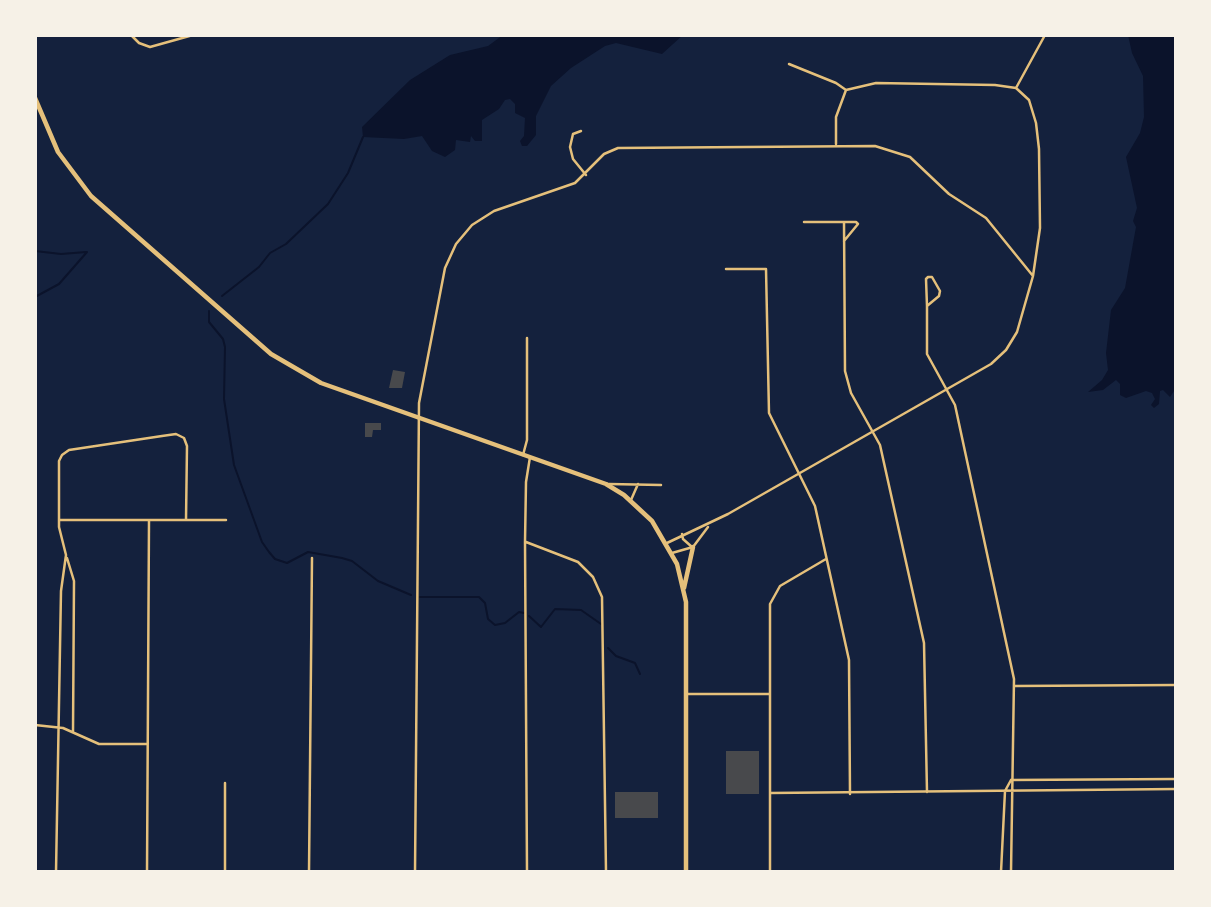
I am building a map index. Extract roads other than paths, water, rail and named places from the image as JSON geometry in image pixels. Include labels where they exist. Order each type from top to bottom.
[{"type":"main road","points":[[35,97],[58,152],[91,196],[260,345],[321,383],[606,484],[631,500],[652,521],[672,553],[684,589]]},
{"type":"main road","points":[[686,872],[684,589],[693,547]]},
{"type":"street","points":[[131,35],[139,43],[156,47],[193,35]]},
{"type":"street","points":[[1016,88],[1045,35]]},
{"type":"street","points":[[667,543],[682,534],[710,524],[991,364],[1006,350],[1022,320],[1033,276],[1040,228],[1038,140],[1031,104],[1016,88],[876,83],[846,90],[826,78],[789,64]]},
{"type":"street","points":[[836,146],[836,117],[846,90]]},
{"type":"street","points":[[581,131],[573,134],[570,147],[573,159],[586,175]]},
{"type":"street","points":[[415,872],[417,418],[442,279],[456,244],[472,225],[494,211],[567,186],[586,175],[604,154],[618,148],[883,147],[910,157],[949,194],[986,218],[1033,276]]},
{"type":"street","points":[[804,222],[858,224],[844,242]]},
{"type":"street","points":[[844,222],[846,380],[880,445],[924,643],[927,792]]},
{"type":"street","points":[[726,269],[765,269],[767,405],[775,429],[814,506],[849,660],[850,794]]},
{"type":"street","points":[[927,306],[939,296],[940,291],[932,277],[926,279],[928,359],[955,405],[1014,686],[1011,872]]},
{"type":"street","points":[[523,455],[527,440],[527,338]]},
{"type":"street","points":[[74,732],[74,581],[59,520],[59,461],[69,450],[176,435],[184,438],[187,446],[186,520]]},
{"type":"street","points":[[527,872],[525,542],[526,482],[530,457]]},
{"type":"street","points":[[606,484],[661,485]]},
{"type":"street","points":[[631,500],[638,484]]},
{"type":"street","points":[[59,520],[226,520]]},
{"type":"street","points":[[146,872],[149,520]]},
{"type":"street","points":[[672,553],[693,547],[710,524]]},
{"type":"street","points":[[690,531],[697,541]]},
{"type":"street","points":[[682,534],[687,545],[693,547]]},
{"type":"street","points":[[525,542],[578,562],[593,577],[603,597],[606,872]]},
{"type":"street","points":[[56,872],[61,591],[66,555]]},
{"type":"street","points":[[309,872],[312,558]]},
{"type":"street","points":[[770,872],[771,599],[785,582],[826,559]]},
{"type":"street","points":[[1014,686],[1176,685]]},
{"type":"street","points":[[686,694],[770,694]]},
{"type":"street","points":[[35,725],[58,726],[99,744],[147,744]]},
{"type":"street","points":[[1140,779],[1140,789]]},
{"type":"street","points":[[1011,780],[1176,779]]},
{"type":"street","points":[[1001,872],[1005,791],[1011,780]]},
{"type":"street","points":[[225,783],[225,872]]},
{"type":"street","points":[[770,793],[1176,789]]},
{"type":"water","points":[[503,35],[683,35],[662,54],[616,43],[605,46],[571,68],[551,86],[536,116],[536,135],[527,146],[522,146],[520,141],[524,136],[525,118],[515,113],[515,104],[510,99],[505,100],[499,109],[482,120],[482,141],[475,141],[471,136],[470,142],[456,140],[455,150],[445,157],[432,151],[422,136],[404,139],[363,137],[362,127],[410,80],[450,55],[488,46]]},
{"type":"water","points":[[1128,35],[1176,35],[1176,388],[1170,397],[1163,390],[1160,391],[1159,404],[1154,408],[1151,405],[1155,399],[1152,393],[1146,391],[1126,398],[1120,395],[1120,384],[1116,380],[1103,390],[1088,392],[1102,380],[1108,370],[1106,353],[1111,310],[1125,288],[1136,227],[1133,221],[1137,208],[1126,157],[1140,133],[1144,117],[1143,76],[1132,53]]},
{"type":"waterway","points":[[222,296],[259,267],[270,253],[286,244],[328,204],[348,173],[363,137]]},
{"type":"waterway","points":[[35,251],[61,254],[86,252]]},
{"type":"waterway","points":[[35,297],[59,284],[87,252]]},
{"type":"waterway","points":[[209,311],[209,322],[223,339],[225,347],[224,399],[234,465],[262,542],[269,552],[275,559],[287,563],[308,552],[352,561],[378,581],[411,595]]},
{"type":"waterway","points":[[420,597],[479,597],[485,603],[488,619],[495,625],[505,623],[519,612],[524,613]]},
{"type":"waterway","points":[[529,616],[541,627],[555,609],[581,610],[601,624]]},
{"type":"waterway","points":[[608,648],[616,656],[635,663],[640,674]]}]
